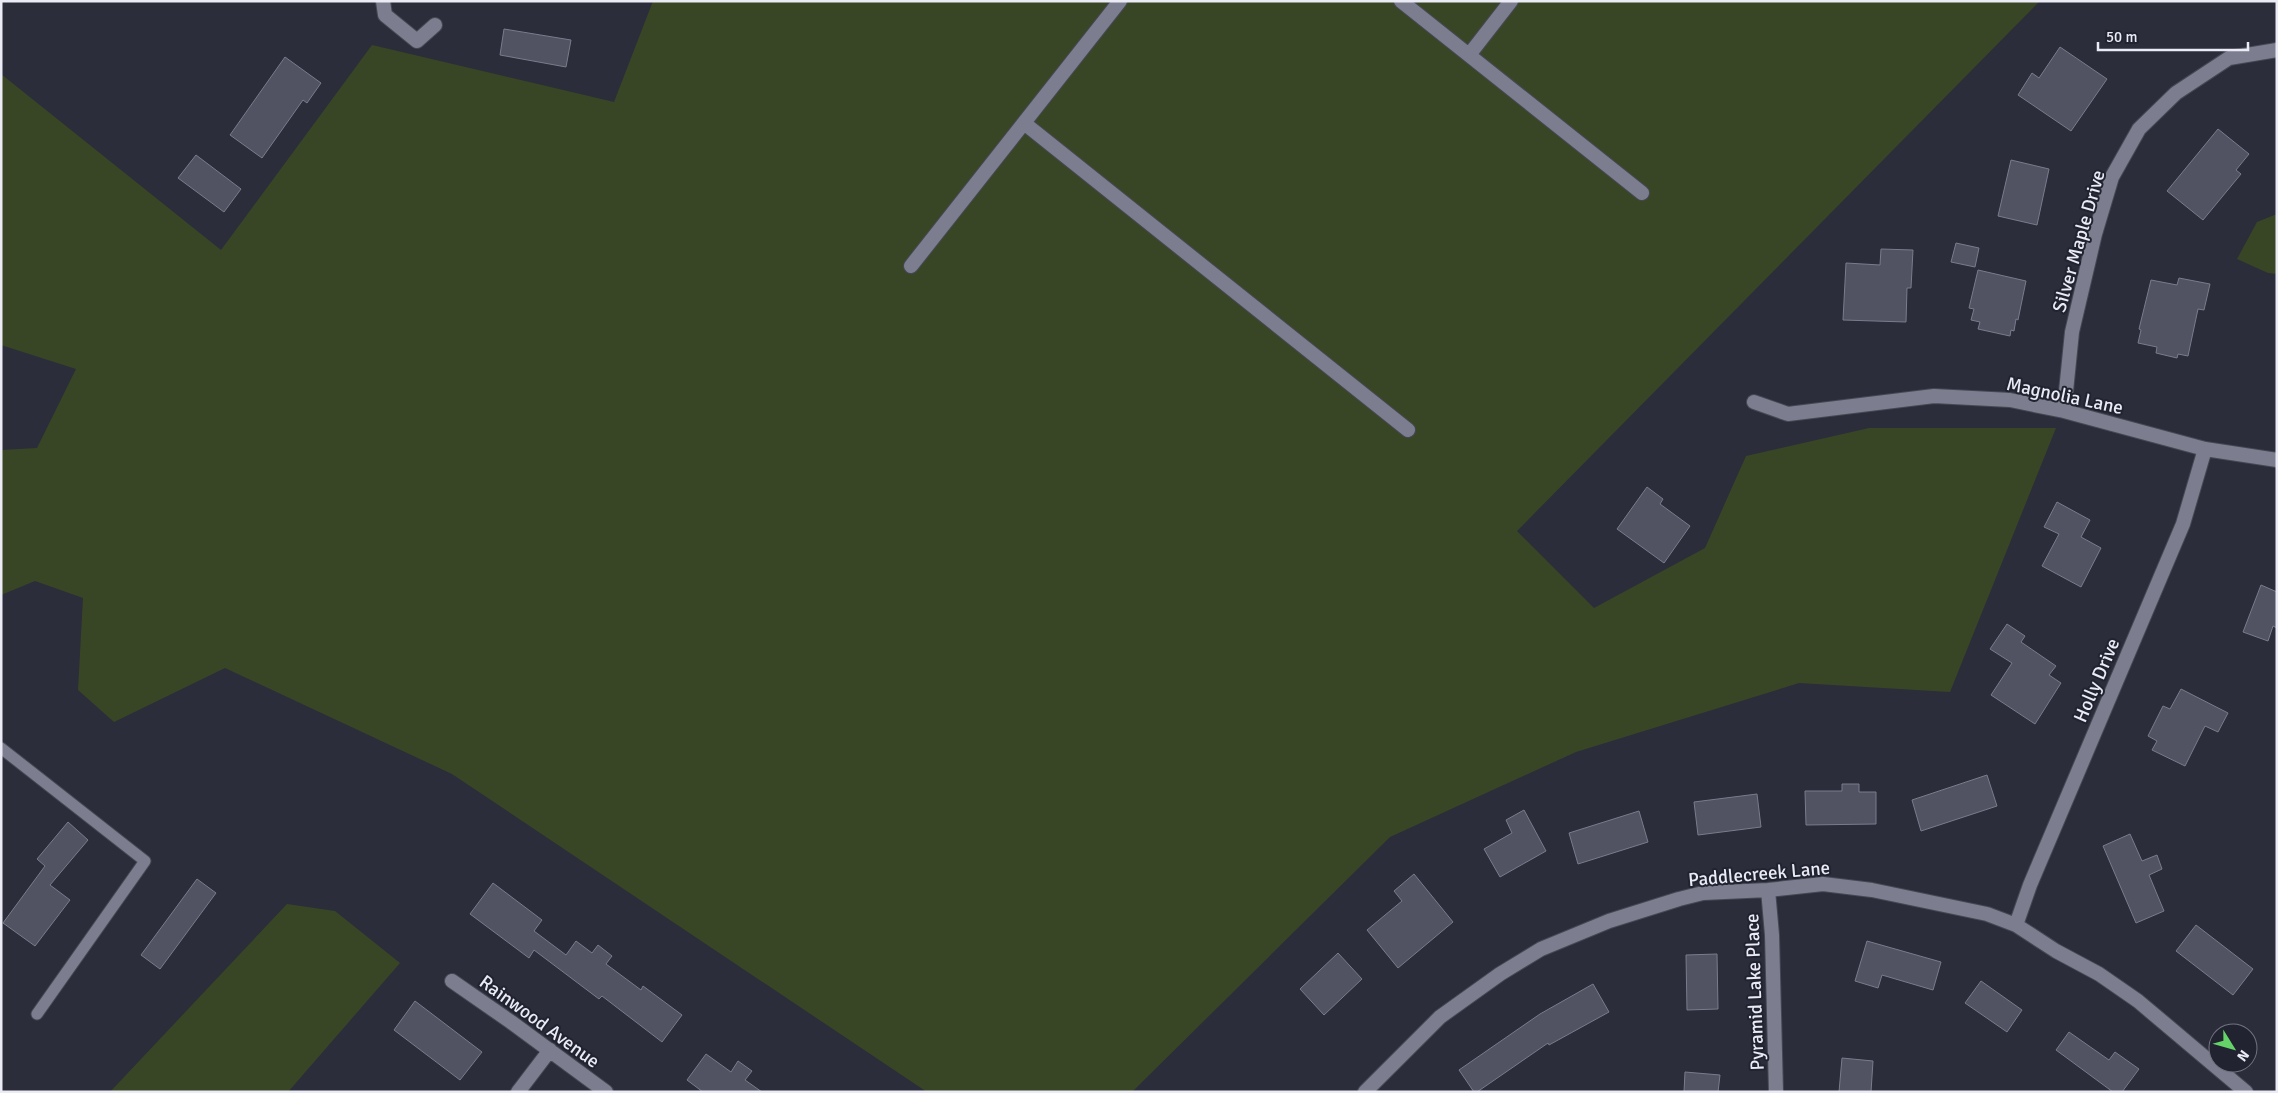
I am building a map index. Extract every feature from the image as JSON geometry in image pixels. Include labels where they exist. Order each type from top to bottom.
[{"type":"street","points":[[383,1],[385,15],[417,41],[435,26]]},
{"type":"street","points":[[911,266],[1120,1]]},
{"type":"street","points":[[1401,1],[1642,193]]},
{"type":"street","points":[[1469,55],[1511,1]]},
{"type":"street","name":"Silver Maple Drive","points":[[2064,411],[2072,332],[2095,234],[2112,177],[2139,129],[2176,93],[2229,58],[2277,50]]},
{"type":"street","points":[[1024,123],[1408,430]]},
{"type":"street","name":"Magnolia Lane","points":[[1754,402],[1788,414],[1934,396],[2010,400],[2064,411],[2205,449],[2277,460]]},
{"type":"street","name":"Holly Drive","points":[[2016,925],[2030,885],[2183,524],[2205,449]]},
{"type":"street","name":"Paddlecreek Lane","points":[[1366,1092],[1440,1017],[1500,974],[1541,949],[1609,921],[1679,898],[1703,893],[1768,890],[1823,884],[1847,886],[1987,914],[2016,925],[2099,974],[2138,1001],[2246,1092]]},
{"type":"street","name":"Pyramid Lake Place","points":[[1768,890],[1772,934],[1776,1092]]},
{"type":"street","name":"Rainwood Avenue","points":[[452,981],[606,1092]]},
{"type":"street","points":[[518,1092],[550,1050]]},
{"type":"lane","points":[[1,748],[145,861],[36,1014]]},
{"type":"green space","points":[[653,1],[2040,1],[1517,531],[1594,608],[1705,548],[1746,456],[1869,428],[2056,428],[1950,692],[1799,683],[1576,752],[1390,837],[1132,1092],[927,1092],[452,774],[225,668],[114,722],[78,690],[83,598],[35,581],[1,595],[1,450],[37,448],[76,369],[1,345],[1,74],[221,250],[372,45],[614,102]]},
{"type":"green space","points":[[2277,214],[2277,274],[2268,273],[2237,259],[2257,222]]},
{"type":"green space","points":[[287,904],[335,911],[400,963],[288,1092],[110,1092]]},
{"type":"building","points":[[504,29],[571,40],[566,67],[500,55]]},
{"type":"building","points":[[2060,47],[2107,79],[2071,131],[2018,95],[2032,73],[2039,78]]},
{"type":"building","points":[[285,57],[321,83],[307,103],[303,100],[262,158],[230,135]]},
{"type":"building","points":[[2218,129],[2249,154],[2236,170],[2241,174],[2203,220],[2167,191]]},
{"type":"building","points":[[196,155],[241,189],[224,212],[178,178]]},
{"type":"building","points":[[2011,160],[2049,169],[2037,225],[1998,216]]},
{"type":"building","points":[[1956,243],[1979,248],[1975,267],[1951,262]]},
{"type":"building","points":[[1881,249],[1913,250],[1911,288],[1907,288],[1906,322],[1843,320],[1846,263],[1880,265]]},
{"type":"building","points":[[1978,270],[2026,281],[2018,320],[2016,319],[2014,331],[2011,330],[2010,336],[1978,329],[1980,322],[1971,320],[1974,309],[1969,308]]},
{"type":"building","points":[[2179,278],[2210,284],[2204,310],[2198,309],[2188,356],[2178,354],[2177,358],[2156,353],[2157,347],[2138,343],[2141,330],[2139,329],[2151,280],[2177,285]]},
{"type":"building","points":[[1647,487],[1663,499],[1660,504],[1690,526],[1664,563],[1617,529]]},
{"type":"building","points":[[2057,502],[2090,520],[2081,537],[2101,548],[2081,587],[2042,566],[2059,534],[2044,527]]},
{"type":"building","points":[[2261,585],[2277,592],[2277,628],[2273,626],[2268,641],[2243,632]]},
{"type":"building","points":[[2007,624],[2025,636],[2021,642],[2056,666],[2049,675],[2061,683],[2035,724],[1991,695],[2012,663],[1990,649]]},
{"type":"building","points":[[2181,689],[2228,713],[2218,732],[2205,726],[2185,766],[2152,750],[2157,741],[2148,736],[2163,706],[2170,709]]},
{"type":"building","points":[[1987,775],[1997,806],[1921,831],[1912,800]]},
{"type":"building","points":[[1842,784],[1859,784],[1859,792],[1876,792],[1876,824],[1806,825],[1805,791],[1842,791]]},
{"type":"building","points":[[1757,794],[1761,827],[1698,835],[1694,802]]},
{"type":"building","points":[[1524,810],[1546,851],[1500,877],[1484,849],[1512,833],[1506,820]]},
{"type":"building","points":[[1639,811],[1648,842],[1578,864],[1569,833]]},
{"type":"building","points":[[68,822],[88,840],[50,885],[70,900],[35,946],[3,923],[45,866],[37,859]]},
{"type":"building","points":[[2130,834],[2142,861],[2157,855],[2162,869],[2149,875],[2164,911],[2136,923],[2103,846]]},
{"type":"building","points":[[1414,874],[1453,922],[1398,968],[1367,930],[1402,901],[1394,891]]},
{"type":"building","points":[[197,879],[216,893],[160,969],[141,955]]},
{"type":"building","points":[[493,883],[542,920],[534,931],[566,955],[576,941],[592,953],[598,945],[612,956],[606,964],[641,990],[643,986],[682,1015],[662,1042],[602,996],[599,999],[534,950],[529,958],[470,914]]},
{"type":"building","points":[[2196,925],[2253,969],[2233,995],[2176,951]]},
{"type":"building","points":[[1867,941],[1941,962],[1933,990],[1882,975],[1878,988],[1855,981]]},
{"type":"building","points":[[1338,953],[1362,979],[1324,1015],[1300,989]]},
{"type":"building","points":[[1717,954],[1718,1009],[1687,1010],[1686,955]]},
{"type":"building","points":[[1981,981],[2022,1010],[2007,1032],[1965,1003]]},
{"type":"building","points":[[1593,984],[1609,1012],[1549,1045],[1548,1043],[1477,1092],[1474,1092],[1459,1070],[1540,1014]]},
{"type":"building","points":[[415,1001],[482,1052],[460,1080],[394,1030]]},
{"type":"building","points":[[2069,1032],[2109,1060],[2115,1052],[2139,1069],[2122,1092],[2113,1092],[2056,1050]]},
{"type":"building","points":[[706,1054],[731,1072],[738,1061],[752,1071],[745,1080],[762,1092],[703,1092],[687,1080]]},
{"type":"building","points":[[1842,1058],[1873,1061],[1871,1092],[1839,1092]]},
{"type":"building","points":[[1685,1072],[1720,1075],[1718,1092],[1684,1092]]}]
